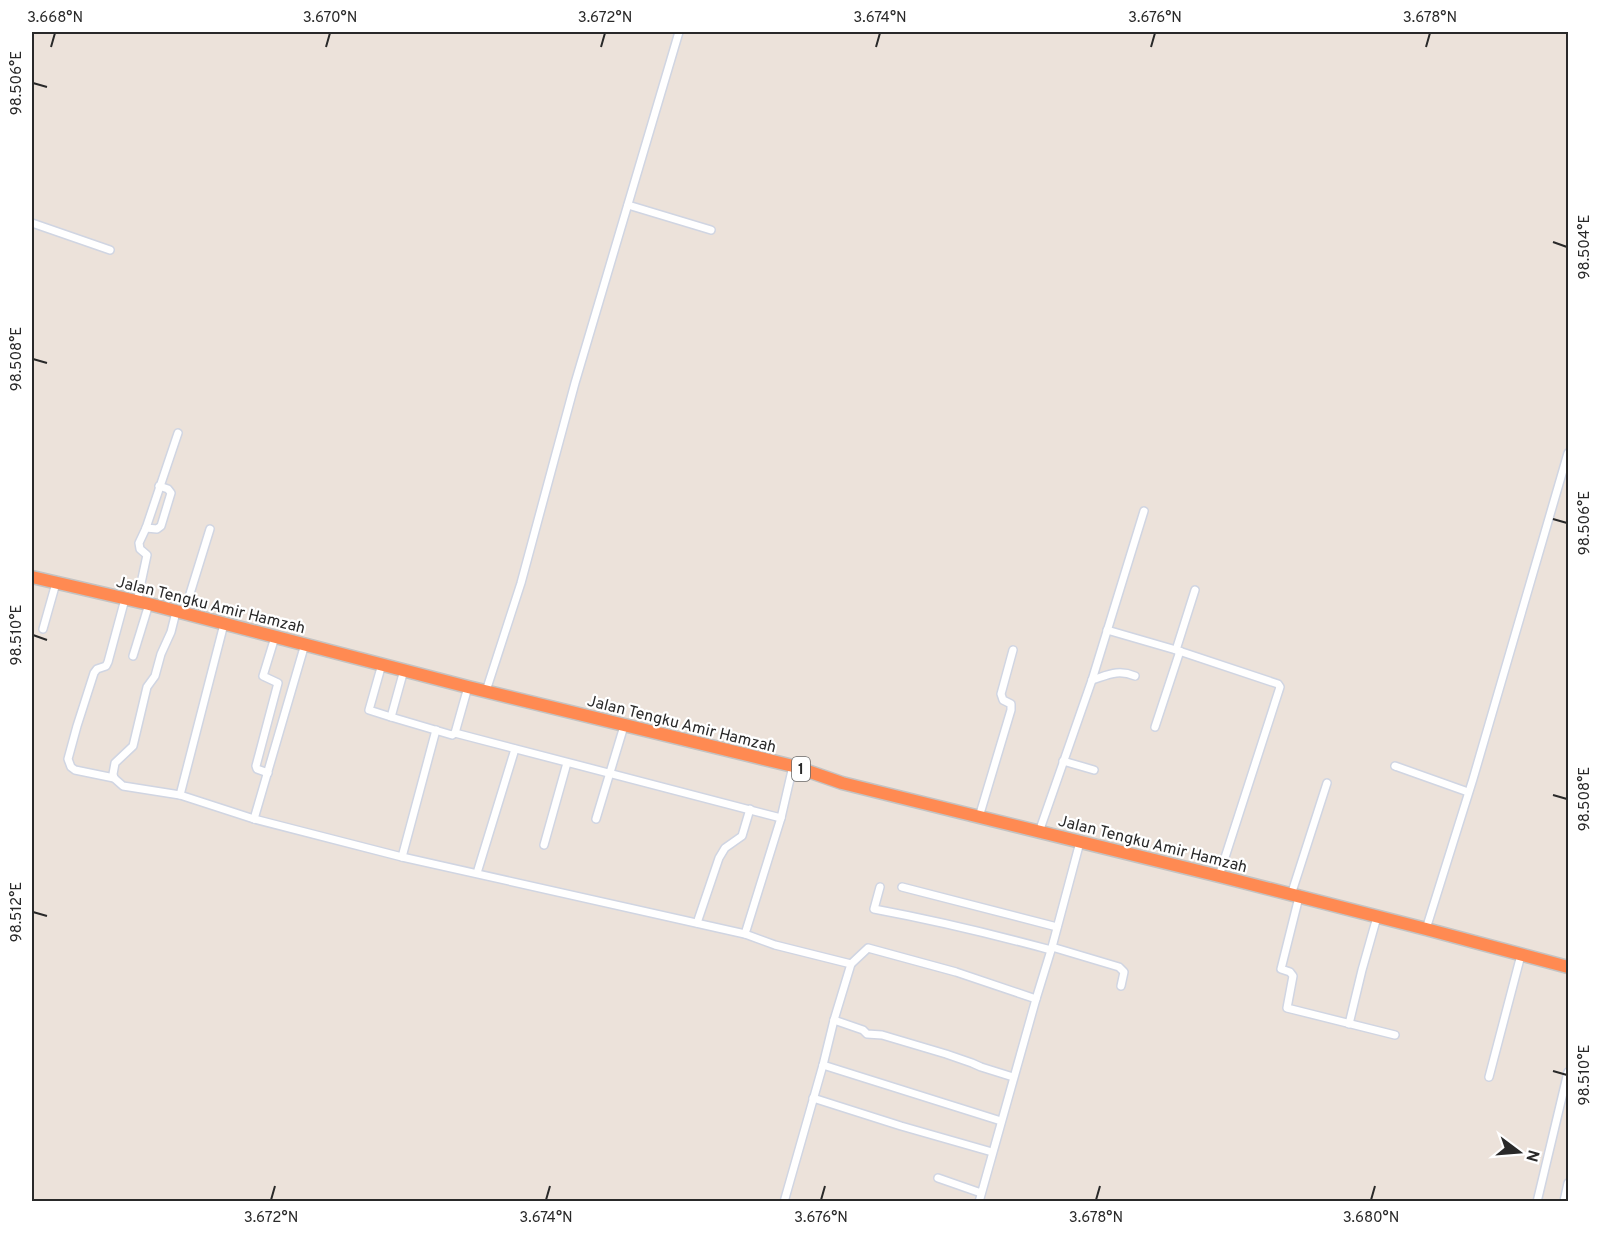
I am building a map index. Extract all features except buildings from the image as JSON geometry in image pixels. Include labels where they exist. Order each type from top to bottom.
[{"type":"highway","name":"Jalan Tengku Amir Hamzah","points":[[32,577],[624,726],[653,731],[793,766],[842,783],[1219,876],[1569,967]]},
{"type":"street","points":[[486,691],[521,583],[575,382],[679,32]]},
{"type":"street","points":[[628,205],[711,230]]},
{"type":"street","points":[[32,223],[110,249]]},
{"type":"street","points":[[133,656],[137,602],[147,555],[140,549],[139,543],[178,433]]},
{"type":"street","points":[[1426,929],[1569,453]]},
{"type":"street","points":[[146,528],[159,527],[171,493],[168,489],[159,486]]},
{"type":"street","points":[[1039,832],[1092,680],[1144,511]]},
{"type":"street","points":[[114,778],[115,763],[133,746],[147,687],[155,676],[161,654],[180,613],[210,529]]},
{"type":"street","points":[[43,629],[56,583]]},
{"type":"street","points":[[1155,727],[1195,590]]},
{"type":"street","points":[[137,602],[106,666],[97,669],[94,674],[68,759],[75,770],[114,778],[123,786],[180,795],[254,819],[402,857],[745,934],[775,945],[851,964]]},
{"type":"street","points":[[180,795],[224,624]]},
{"type":"street","points":[[1107,630],[1178,650],[1278,684],[1280,687],[1219,876]]},
{"type":"street","points":[[268,773],[257,769],[256,766],[278,683],[263,676],[275,637]]},
{"type":"street","points":[[254,819],[305,644]]},
{"type":"street","points":[[979,817],[1011,710],[1011,704],[1003,700],[1001,694],[1013,650]]},
{"type":"street","points":[[382,664],[369,710],[452,735],[455,733],[782,818]]},
{"type":"street","points":[[391,717],[404,670]]},
{"type":"street","points":[[1092,680],[1123,672],[1135,676]]},
{"type":"street","points":[[455,733],[468,687]]},
{"type":"street","points":[[596,819],[624,726]]},
{"type":"street","points":[[402,857],[436,730]]},
{"type":"street","points":[[477,873],[515,749]]},
{"type":"street","points":[[1063,761],[1094,770]]},
{"type":"street","points":[[544,845],[567,763]]},
{"type":"street","points":[[745,934],[782,818],[793,766]]},
{"type":"street","points":[[1395,766],[1468,792]]},
{"type":"street","points":[[1327,783],[1295,896],[1281,969],[1290,972],[1293,976],[1287,1008],[1395,1035]]},
{"type":"street","points":[[697,923],[719,858],[725,848],[740,838],[750,809]]},
{"type":"street","points":[[979,1202],[1080,842]]},
{"type":"street","points":[[880,887],[874,909],[1051,948],[1119,967],[1124,972],[1121,986]]},
{"type":"street","points":[[902,888],[1057,927]]},
{"type":"street","points":[[1349,1024],[1377,917]]},
{"type":"street","points":[[784,1202],[851,964],[867,948],[956,972],[1035,999]]},
{"type":"street","points":[[1489,1077],[1521,955]]},
{"type":"street","points":[[834,1020],[863,1030],[867,1034],[882,1035],[1013,1077]]},
{"type":"street","points":[[823,1065],[1001,1121]]},
{"type":"street","points":[[1537,1202],[1569,1072]]},
{"type":"street","points":[[813,1098],[992,1152]]},
{"type":"street","points":[[938,1178],[981,1193]]},
{"type":"street","points":[[1564,1201],[1569,1184]]}]
